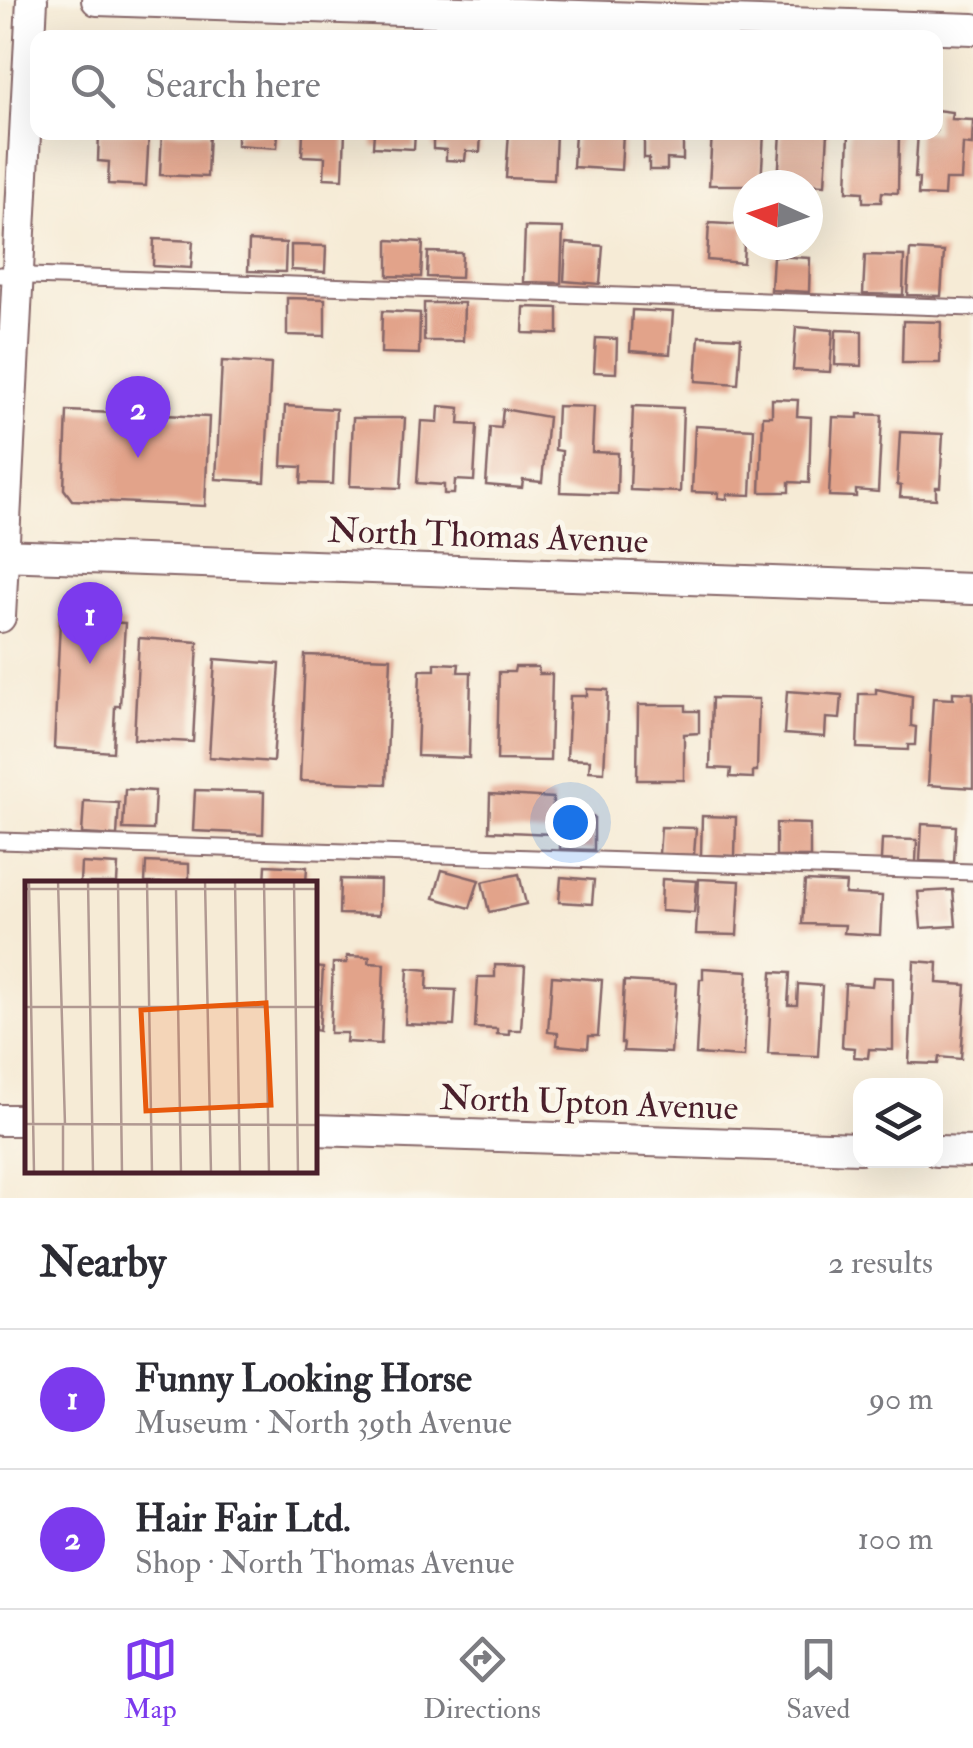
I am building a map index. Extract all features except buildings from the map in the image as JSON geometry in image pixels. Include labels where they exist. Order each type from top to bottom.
[{"type":"street","points":[[0,618],[9,276],[32,0]]},
{"type":"street","points":[[97,0],[973,29]]},
{"type":"street","name":"North Thomas Avenue","points":[[2,556],[973,589]]},
{"type":"street","name":"North Upton Avenue","points":[[318,1130],[853,1148]]},
{"type":"street","points":[[943,1151],[973,1152]]},
{"type":"lane","points":[[9,276],[973,308]]},
{"type":"lane","points":[[0,842],[973,872]]},
{"type":"place","name":"Hair Fair Ltd.","points":[[138,458]]},
{"type":"place","name":"Funny Looking Horse","points":[[90,664]]}]
